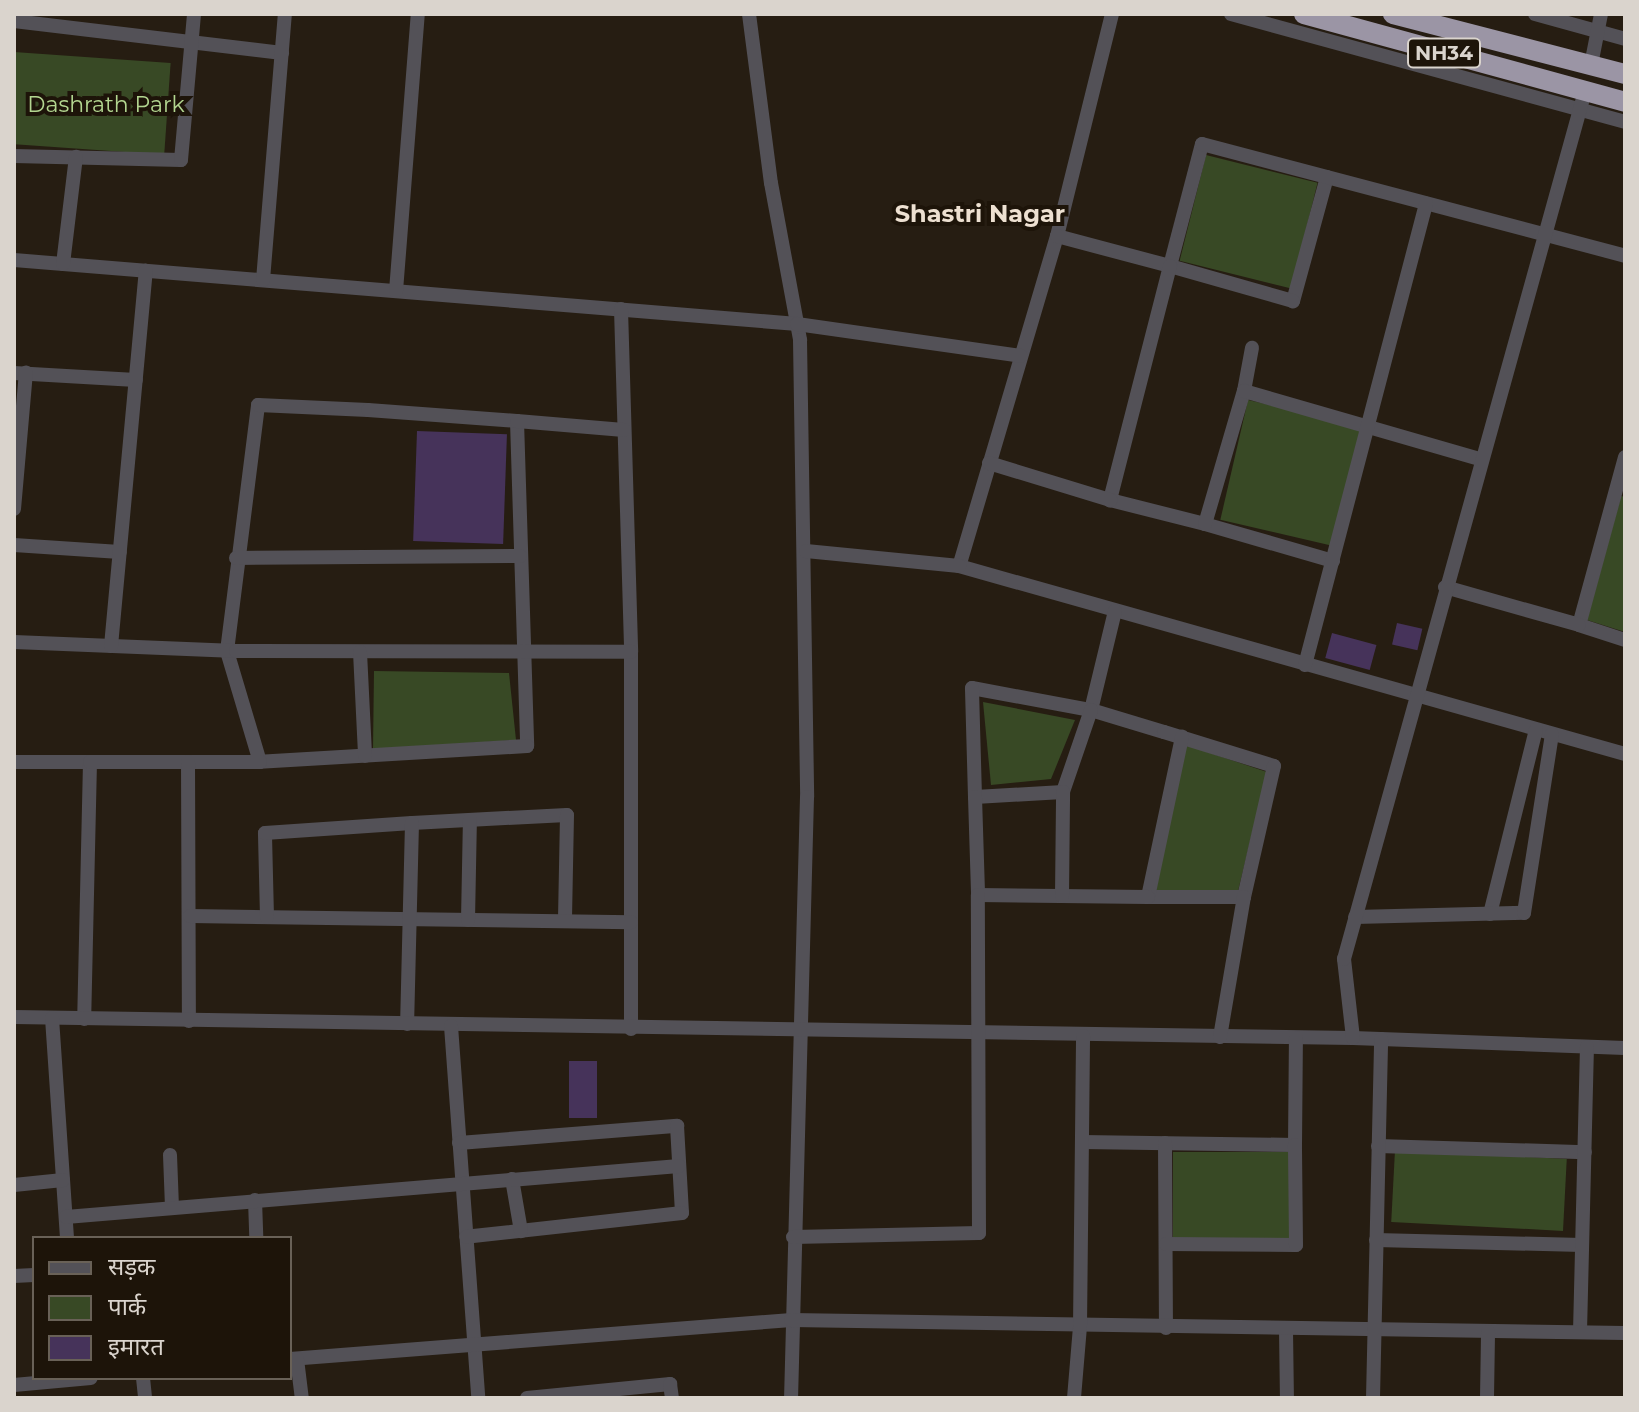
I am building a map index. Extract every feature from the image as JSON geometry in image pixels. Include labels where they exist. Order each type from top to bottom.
[{"type":"highway","name":"NH34","points":[[1304,14],[1392,38],[1582,100],[1625,102]]},
{"type":"highway","name":"NH34","points":[[1396,14],[1625,74]]},
{"type":"highway","points":[[1392,38],[1396,14]]},
{"type":"highway","points":[[1582,100],[1591,65]]},
{"type":"street","points":[[14,156],[181,160],[194,14]]},
{"type":"street","points":[[263,280],[285,14]]},
{"type":"street","points":[[396,291],[418,14]]},
{"type":"street","points":[[749,14],[771,183],[797,324],[806,551],[807,797],[798,1033],[791,1398]]},
{"type":"street","points":[[959,566],[1057,236],[1112,14]]},
{"type":"street","points":[[1231,14],[1582,100],[1625,122]]},
{"type":"street","points":[[1535,14],[1625,39]]},
{"type":"street","points":[[1591,65],[1601,14]]},
{"type":"street","points":[[14,21],[282,53]]},
{"type":"street","points":[[1353,1038],[1344,959],[1542,234],[1582,100]]},
{"type":"street","points":[[1110,500],[1202,144],[1625,256]]},
{"type":"street","points":[[63,264],[76,157]]},
{"type":"street","points":[[1057,236],[1293,301],[1327,177]]},
{"type":"street","points":[[1305,665],[1426,204]]},
{"type":"street","points":[[14,260],[797,324],[1021,356]]},
{"type":"street","points":[[111,646],[146,271]]},
{"type":"street","points":[[621,309],[631,652],[631,1029]]},
{"type":"street","points":[[1205,524],[1244,391],[1252,348]]},
{"type":"street","points":[[14,509],[20,373],[136,380]]},
{"type":"street","points":[[1244,391],[1369,423],[1480,459]]},
{"type":"street","points":[[260,762],[227,651],[236,558],[258,405],[624,430]]},
{"type":"street","points":[[14,762],[260,762],[527,746],[517,421]]},
{"type":"street","points":[[1579,625],[1621,489],[1625,457]]},
{"type":"street","points":[[989,463],[1110,500],[1333,561]]},
{"type":"street","points":[[14,545],[120,552]]},
{"type":"street","points":[[806,551],[959,566],[1415,698],[1625,754]]},
{"type":"street","points":[[236,558],[520,556]]},
{"type":"street","points":[[1445,587],[1625,640]]},
{"type":"street","points":[[1062,896],[1063,792],[1091,710],[1115,611]]},
{"type":"street","points":[[14,642],[227,651],[631,652]]},
{"type":"street","points":[[360,652],[365,756]]},
{"type":"street","points":[[793,1237],[979,1233],[978,895],[972,688],[1091,710],[1274,766],[1244,897],[1220,1037]]},
{"type":"street","points":[[1490,914],[1536,730]]},
{"type":"street","points":[[1355,917],[1524,913],[1552,734]]},
{"type":"street","points":[[1148,897],[1182,737]]},
{"type":"street","points":[[84,1019],[90,762]]},
{"type":"street","points":[[188,762],[189,1021]]},
{"type":"street","points":[[975,797],[1063,792]]},
{"type":"street","points":[[267,917],[265,833],[567,815],[565,921]]},
{"type":"street","points":[[468,920],[470,820]]},
{"type":"street","points":[[407,1024],[412,823]]},
{"type":"street","points":[[978,895],[1244,897]]},
{"type":"street","points":[[190,916],[631,922]]},
{"type":"street","points":[[14,1017],[798,1033],[1353,1038],[1625,1048]]},
{"type":"street","points":[[52,1018],[67,1236]]},
{"type":"street","points":[[451,1026],[478,1398]]},
{"type":"street","points":[[1074,1398],[1080,1327],[1083,1036]]},
{"type":"street","points":[[1166,1244],[1296,1245],[1296,1038]]},
{"type":"street","points":[[1373,1398],[1381,1039]]},
{"type":"street","points":[[1580,1332],[1587,1047]]},
{"type":"street","points":[[459,1143],[677,1126],[682,1213],[466,1237]]},
{"type":"street","points":[[1082,1142],[1295,1145]]},
{"type":"street","points":[[1165,1143],[1166,1328]]},
{"type":"street","points":[[1378,1146],[1585,1152]]},
{"type":"street","points":[[170,1155],[172,1207]]},
{"type":"street","points":[[66,1217],[679,1166]]},
{"type":"street","points":[[512,1179],[521,1231]]},
{"type":"street","points":[[14,1185],[63,1180]]},
{"type":"street","points":[[255,1200],[256,1236]]},
{"type":"street","points":[[1376,1240],[1582,1245]]},
{"type":"street","points":[[302,1398],[294,1359],[791,1320],[1080,1327],[1625,1333]]},
{"type":"street","points":[[1286,1330],[1287,1398]]},
{"type":"street","points":[[1487,1398],[1488,1332]]},
{"type":"street","points":[[17,1389],[69,1380]]},
{"type":"street","points":[[527,1398],[670,1384],[672,1398]]},
{"type":"green space","name":"Dashrath Park","points":[[14,52],[171,63],[164,155],[14,144]]},
{"type":"green space","points":[[1206,155],[1318,183],[1291,289],[1180,261]]},
{"type":"green space","points":[[1248,400],[1362,426],[1334,546],[1220,520]]},
{"type":"green space","points":[[1621,496],[1625,497],[1625,632],[1587,620]]},
{"type":"green space","points":[[374,671],[509,673],[516,740],[373,749]]},
{"type":"green space","points":[[983,702],[1075,720],[1051,779],[991,785]]},
{"type":"green space","points":[[1186,745],[1267,772],[1238,891],[1156,890]]},
{"type":"green space","points":[[1395,1150],[1567,1159],[1563,1231],[1391,1222]]},
{"type":"green space","points":[[1173,1152],[1290,1152],[1290,1238],[1173,1238]]},
{"type":"building","points":[[417,431],[507,434],[503,544],[413,541]]},
{"type":"building","points":[[1397,623],[1422,629],[1417,650],[1392,644]]},
{"type":"building","points":[[1332,633],[1376,645],[1370,670],[1325,658]]},
{"type":"building","points":[[569,1061],[597,1061],[597,1118],[569,1118]]},
{"type":"district","name":"Shastri Nagar","points":[[980,214]]}]
